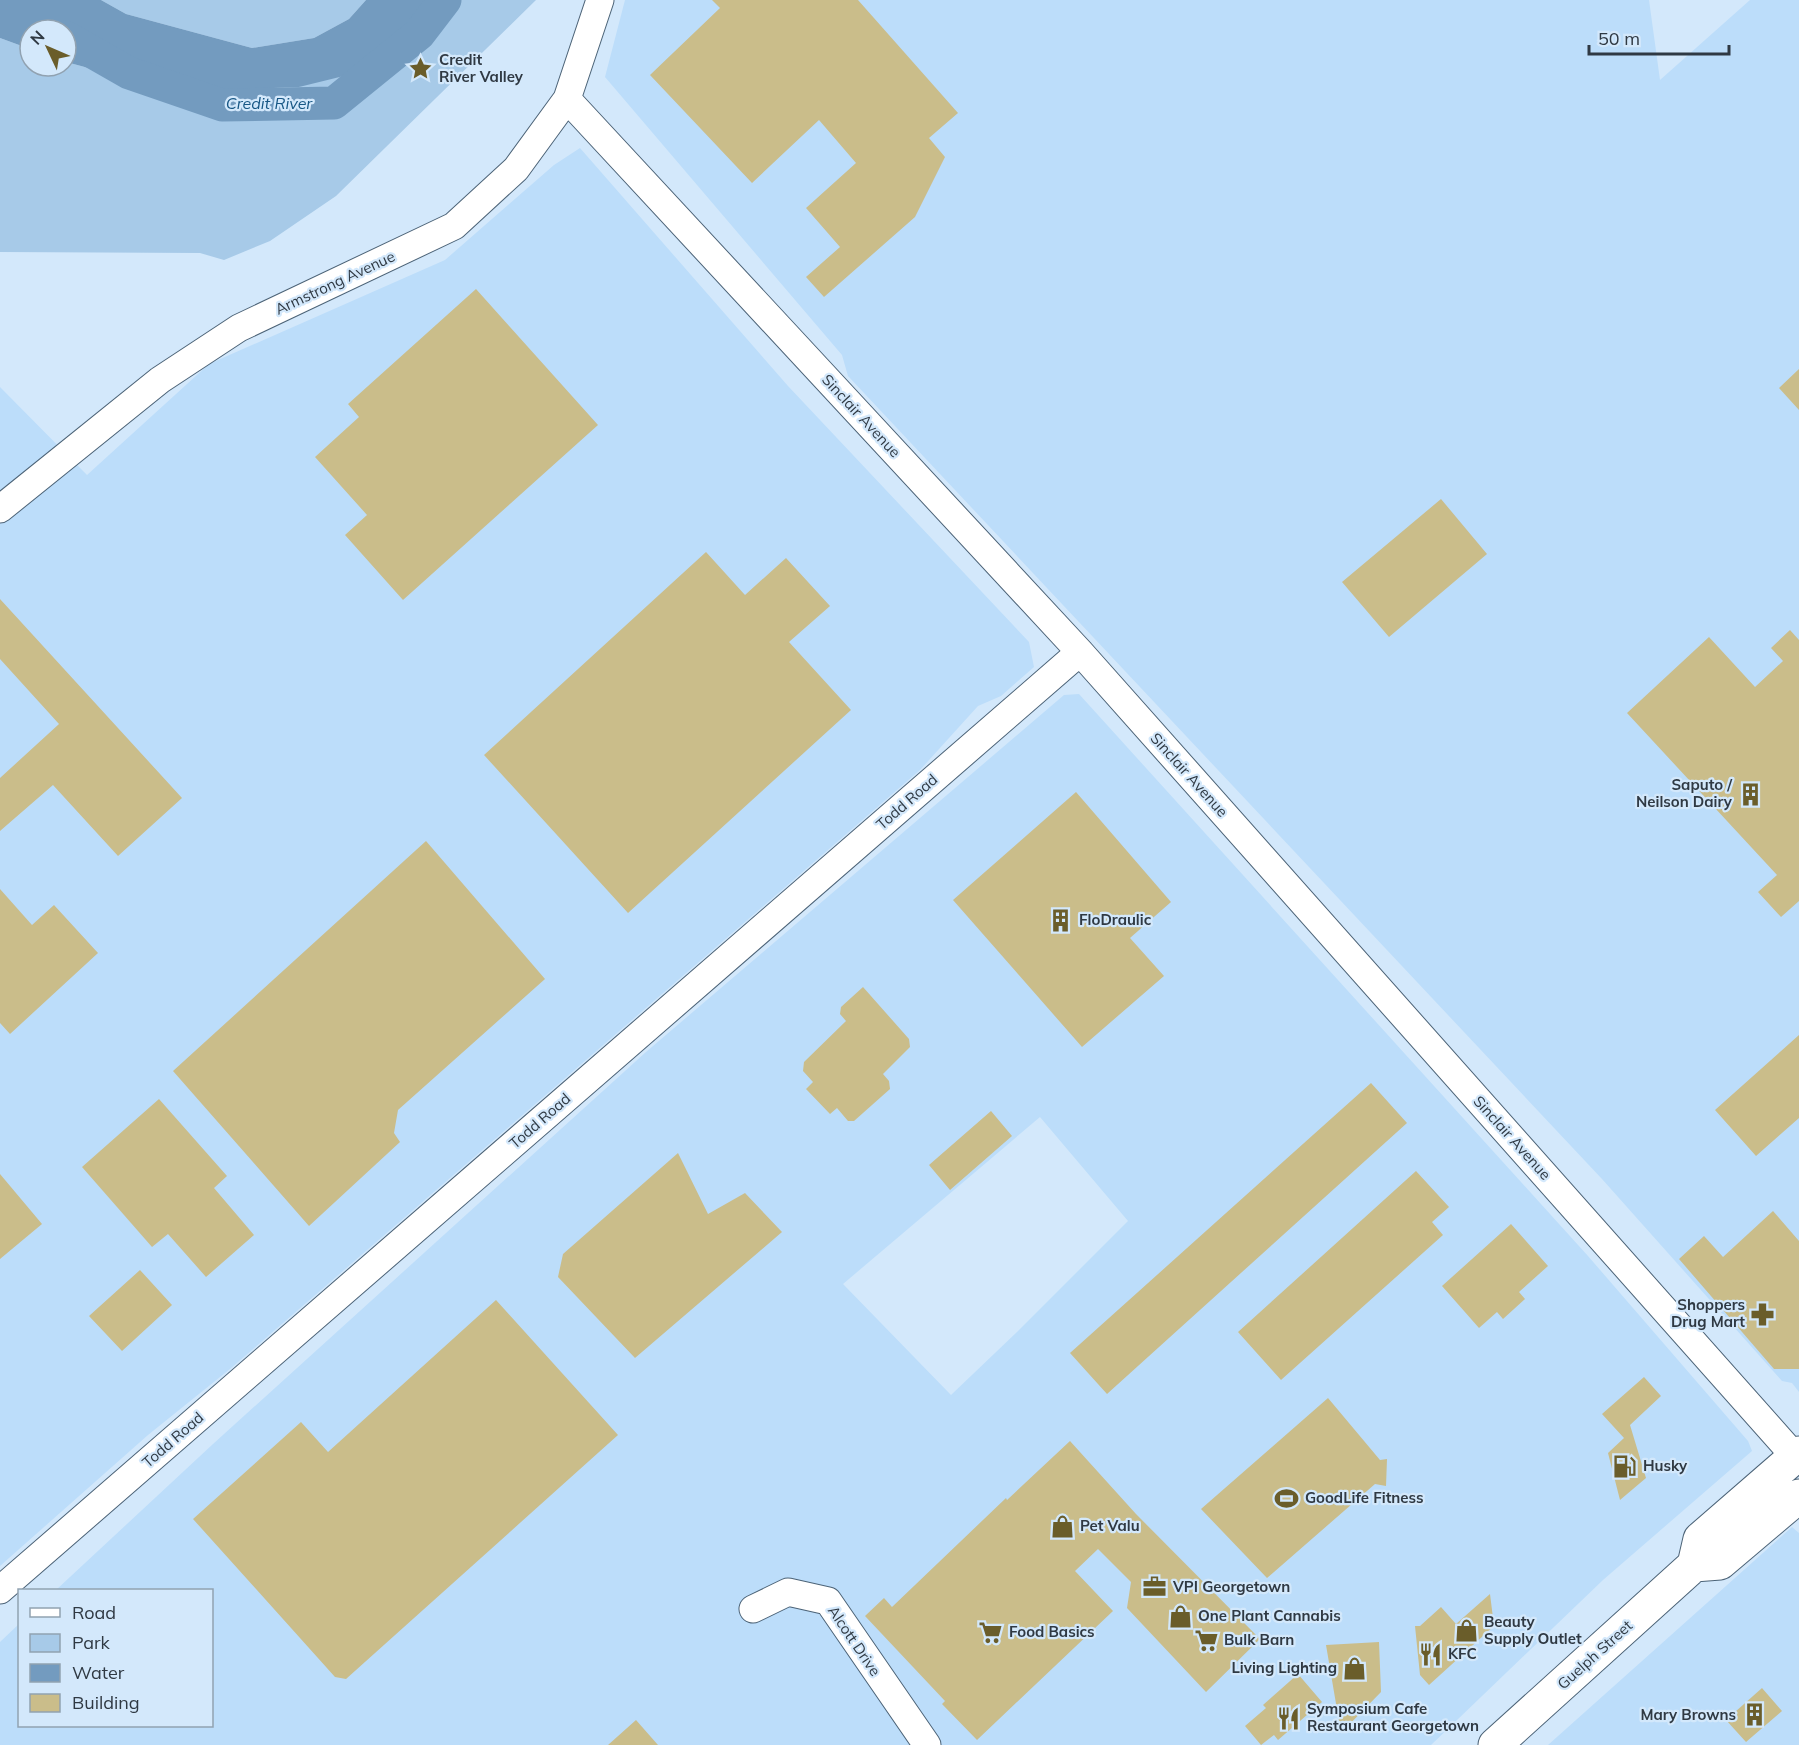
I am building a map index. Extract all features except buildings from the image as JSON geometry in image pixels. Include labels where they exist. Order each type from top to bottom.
[{"type":"main road","points":[[1798,1457],[1700,1539],[1694,1565],[1720,1563],[1799,1496]]},
{"type":"main road","name":"Guelph Street","points":[[1495,1745],[1694,1565]]},
{"type":"street","name":"Armstrong Avenue","points":[[0,509],[160,380],[239,328],[454,226],[516,169],[567,99],[600,0]]},
{"type":"street","name":"Sinclair Avenue","points":[[567,99],[1080,652],[1798,1457]]},
{"type":"street","name":"Todd Road","points":[[0,1590],[1080,652]]},
{"type":"street","name":"Alcott Drive","points":[[753,1609],[788,1592],[828,1601],[927,1745]]},
{"type":"shaded area","points":[[625,0],[1649,0],[1660,80],[1750,0],[1799,0],[1799,1392],[1792,1383],[1782,1381],[1602,1179],[848,376],[842,355],[605,77]]},
{"type":"shaded area","points":[[580,148],[788,386],[1029,642],[1034,667],[1001,696],[978,706],[920,770],[230,1369],[148,1435],[0,1566],[0,387],[87,475],[209,364],[445,260],[554,165]]},
{"type":"shaded area","points":[[1079,694],[1588,1256],[1748,1441],[1752,1451],[1603,1580],[1431,1745],[0,1745],[0,1642],[18,1625],[18,1727],[213,1727],[213,1589],[57,1589],[213,1444],[646,1052],[1064,695]],"holes":[[[1040,1117],[1128,1221],[951,1395],[843,1284]]]},
{"type":"shaded area","points":[[1792,1527],[1799,1533],[1799,1745],[1548,1745]]},
{"type":"green space","points":[[101,0],[366,0],[349,19],[314,38],[252,48],[126,14]]},
{"type":"green space","points":[[426,0],[536,0],[336,196],[270,241],[224,260],[200,253],[0,252],[0,38],[18,45],[18,78],[78,78],[78,65],[156,86],[223,90],[299,87]]},
{"type":"water","name":"Credit River","points":[[0,0],[101,0],[126,14],[252,48],[314,38],[349,19],[366,0],[426,0],[403,37],[364,71],[299,87],[223,90],[156,86],[78,65],[78,18],[18,18],[18,45],[0,38]]},
{"type":"waterway","name":"Credit River","points":[[78,44],[129,73],[222,105],[334,103],[419,34],[445,0]]},
{"type":"place","name":"Credit River Valley","points":[[421,69]]},
{"type":"place","name":"Saputo / Neilson Dairy","points":[[1750,794]]},
{"type":"place","name":"FloDraulic","points":[[1061,920]]},
{"type":"place","name":"Shoppers Drug Mart","points":[[1763,1314]]},
{"type":"place","name":"Husky","points":[[1625,1466]]},
{"type":"place","name":"GoodLife Fitness","points":[[1287,1498]]},
{"type":"place","name":"Pet Valu","points":[[1062,1526]]},
{"type":"place","name":"VPI Georgetown","points":[[1155,1587]]},
{"type":"place","name":"One Plant Cannabis","points":[[1180,1616]]},
{"type":"place","name":"Beauty Supply Outlet","points":[[1466,1631]]},
{"type":"place","name":"Food Basics","points":[[991,1632]]},
{"type":"place","name":"Bulk Barn","points":[[1206,1640]]},
{"type":"place","name":"KFC","points":[[1430,1654]]},
{"type":"place","name":"Living Lighting","points":[[1355,1668]]},
{"type":"place","name":"Mary Browns","points":[[1754,1715]]},
{"type":"place","name":"Symposium Cafe Restaurant Georgetown","points":[[1289,1718]]}]
